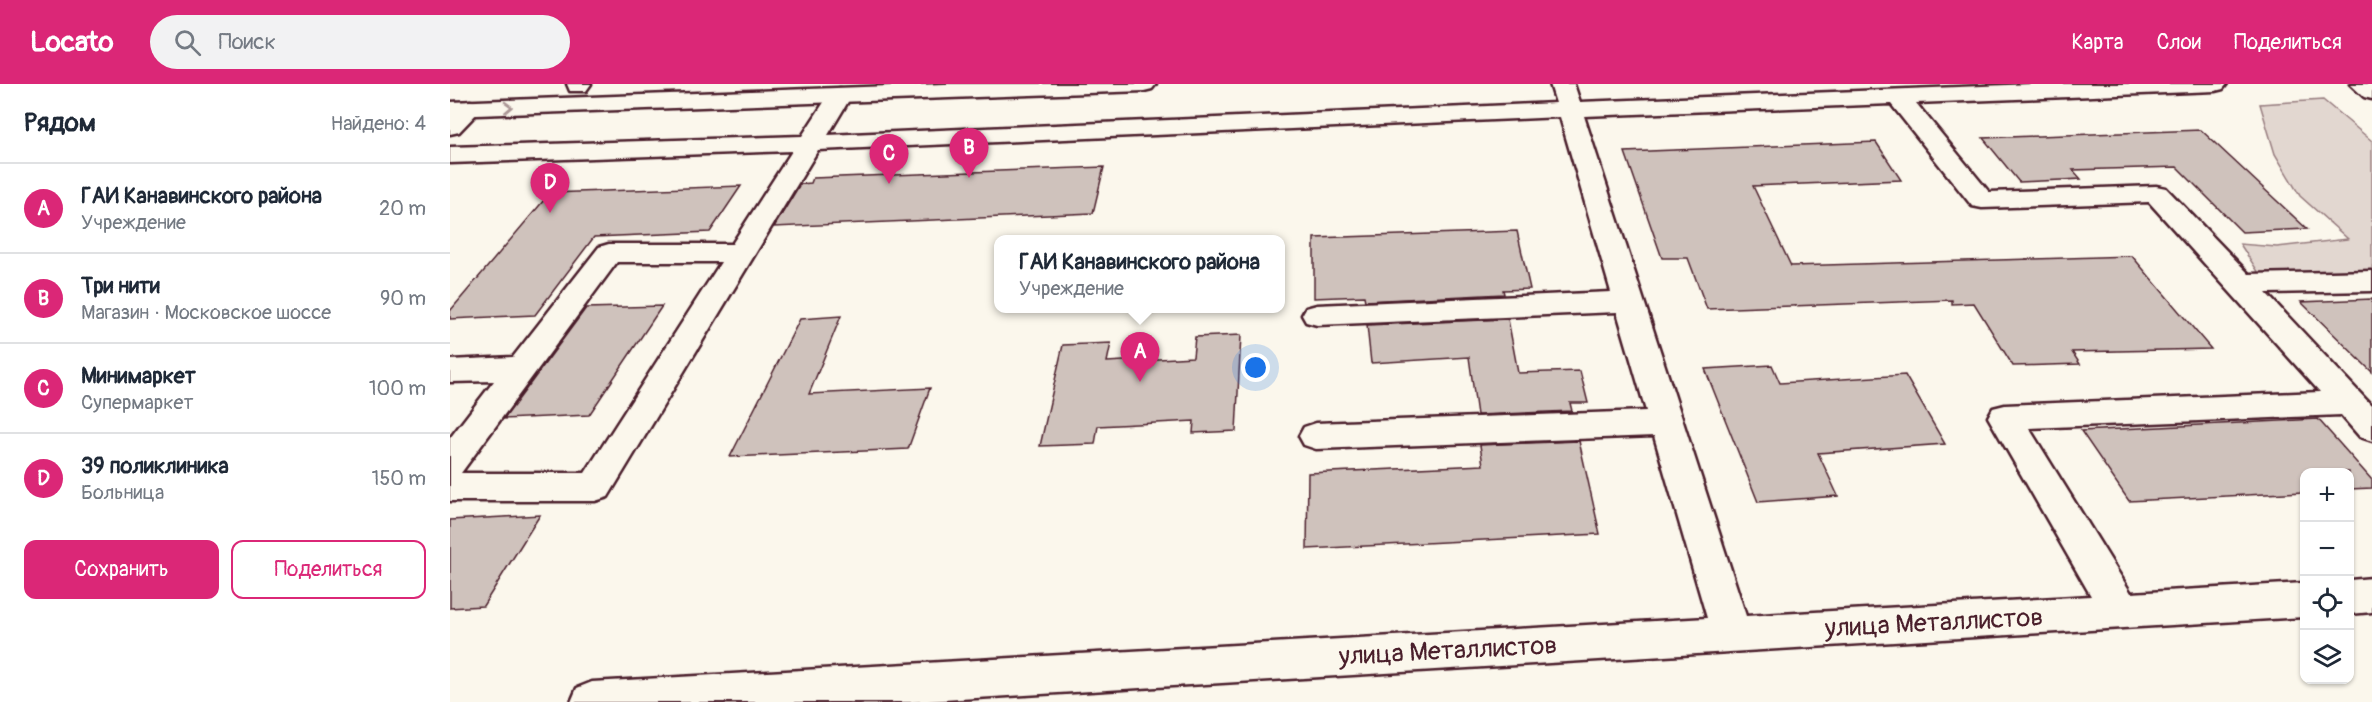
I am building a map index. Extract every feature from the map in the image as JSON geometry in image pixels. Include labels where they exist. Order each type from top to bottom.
[{"type":"street","points":[[450,91],[638,84]]},
{"type":"street","points":[[460,109],[1144,84]]},
{"type":"street","points":[[450,155],[811,143],[1566,97],[1898,97],[2215,84]]},
{"type":"street","points":[[2362,84],[2372,92]]},
{"type":"street","points":[[450,127],[460,109],[489,89]]},
{"type":"street","points":[[450,487],[595,487],[840,95]]},
{"type":"street","points":[[1566,97],[1732,634]]},
{"type":"street","points":[[1898,97],[1982,200],[2156,194],[2372,428]]},
{"type":"street","points":[[450,463],[609,253],[741,253]]},
{"type":"street","points":[[2241,284],[2372,281]]},
{"type":"street","points":[[1317,315],[1629,301]]},
{"type":"street","points":[[450,370],[522,368]]},
{"type":"street","points":[[2121,612],[2005,417],[2349,403]]},
{"type":"street","points":[[1316,435],[1666,423]]},
{"type":"street","points":[[2354,597],[2372,595]]},
{"type":"street","name":"улица Металлистов","points":[[592,702],[2300,600]]},
{"type":"shaded area","points":[[2323,100],[2372,141],[2372,286],[2268,287],[2240,244],[2277,247],[2348,239],[2300,196],[2275,154],[2260,104]]},
{"type":"building","points":[[2201,130],[2307,229],[2242,232],[2177,167],[2073,170],[2081,179],[2019,182],[1983,138]]},
{"type":"building","points":[[1876,142],[1901,180],[1753,186],[1791,266],[2132,256],[2211,349],[2072,352],[2080,364],[2013,366],[1974,303],[1952,304],[1952,300],[1707,309],[1688,258],[1662,258],[1625,152]]},
{"type":"building","points":[[1104,167],[1093,213],[774,227],[800,184],[811,183],[813,178]]},
{"type":"building","points":[[741,186],[710,232],[594,237],[535,315],[450,319],[450,311],[550,193]]},
{"type":"building","points":[[1517,231],[1530,289],[1503,290],[1504,294],[1365,301],[1364,296],[1314,298],[1314,238]]},
{"type":"building","points":[[2372,299],[2372,372],[2301,302]]},
{"type":"building","points":[[662,306],[589,415],[504,419],[586,308]]},
{"type":"building","points":[[841,316],[809,394],[930,388],[908,449],[730,457],[800,319]]},
{"type":"building","points":[[1508,319],[1518,373],[1580,371],[1588,403],[1570,403],[1572,411],[1477,415],[1469,357],[1371,363],[1367,325]]},
{"type":"building","points":[[1241,335],[1236,431],[1193,433],[1194,421],[1098,426],[1095,444],[1040,446],[1063,345],[1111,343],[1107,362],[1193,357],[1195,337]]},
{"type":"building","points":[[1772,365],[1780,383],[1905,375],[1945,444],[1818,453],[1838,496],[1758,502],[1705,369]]},
{"type":"building","points":[[2318,419],[2372,480],[2372,488],[2354,489],[2354,468],[2300,468],[2300,492],[2129,501],[2081,431]]},
{"type":"building","points":[[1579,441],[1600,534],[1307,549],[1308,473],[1483,465],[1480,445]]},
{"type":"building","points":[[540,515],[483,606],[450,608],[450,520]]},
{"type":"place","name":"Три нити","points":[[969,178]]},
{"type":"place","name":"Минимаркет","points":[[889,184]]},
{"type":"place","name":"39 поликлиника","points":[[550,213]]},
{"type":"place","name":"ГАИ Канавинского района","points":[[1140,382]]}]
